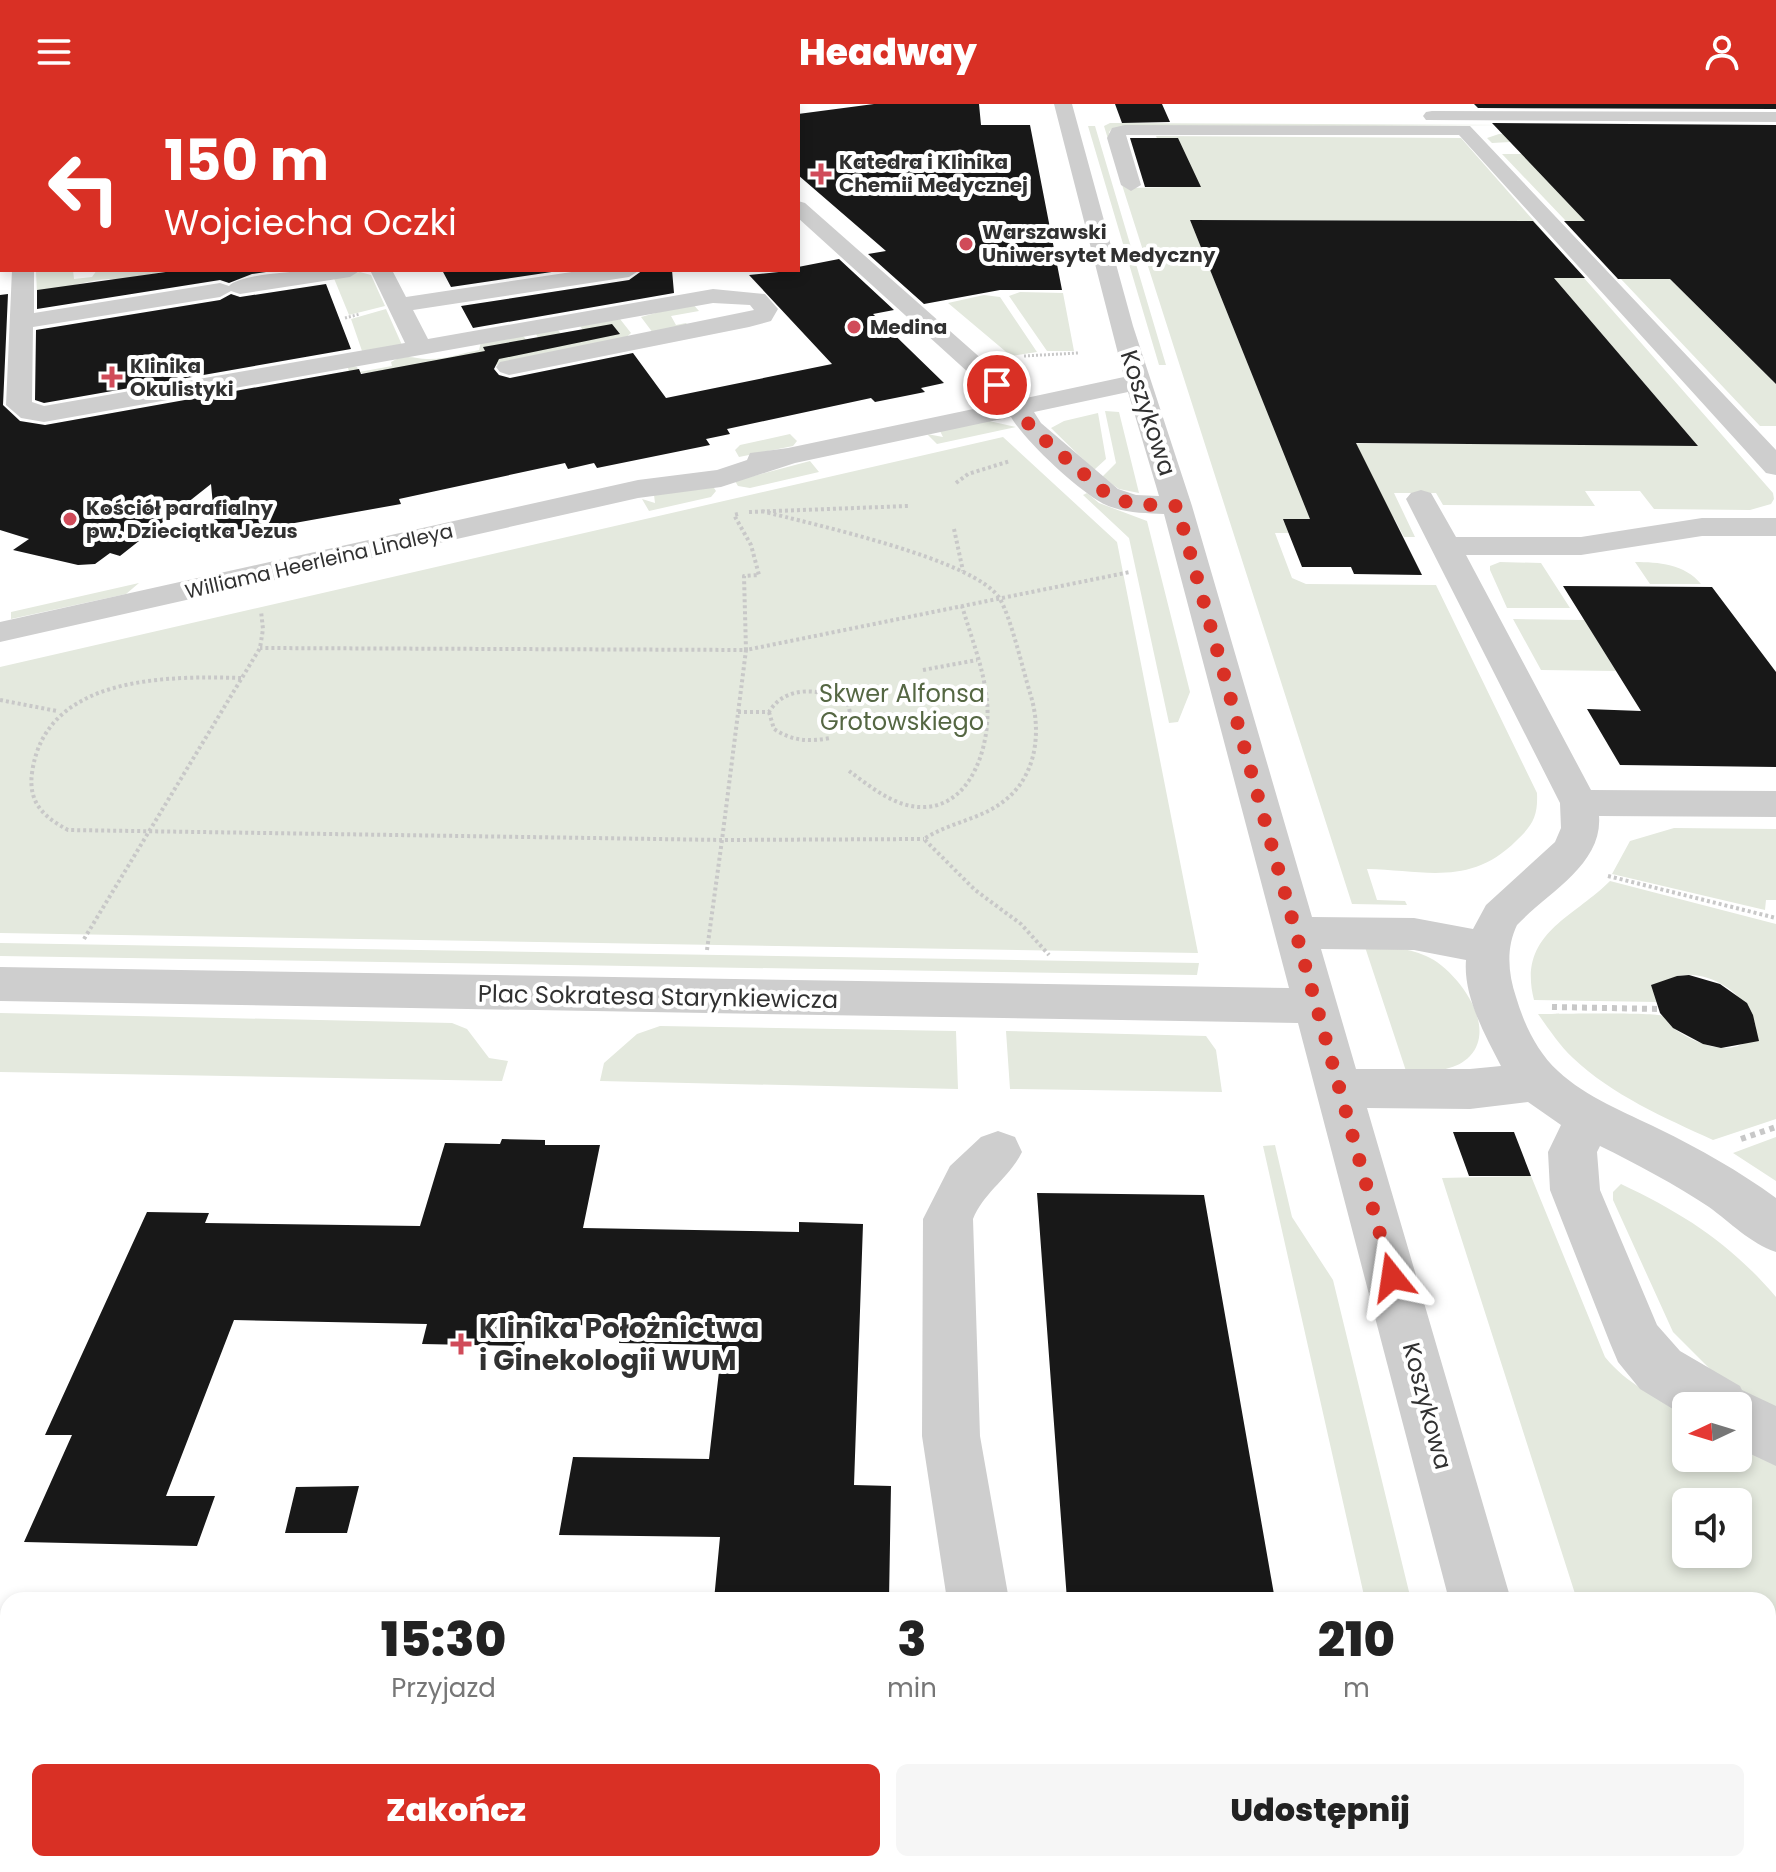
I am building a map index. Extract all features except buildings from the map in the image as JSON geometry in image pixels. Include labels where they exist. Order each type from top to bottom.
[{"type":"street","points":[[1733,104],[1752,117]]},
{"type":"street","points":[[1064,109],[1088,115]]},
{"type":"street","name":"Koszykowa","points":[[1064,109],[1137,382],[1177,506],[1478,1592]]},
{"type":"street","points":[[1111,115],[1776,117]]},
{"type":"street","points":[[1131,185],[1116,138],[1118,132],[1125,130],[1776,130]]},
{"type":"street","points":[[1464,130],[1776,467]]},
{"type":"street","points":[[800,209],[1018,406],[1031,428],[1108,495],[1132,504],[1177,506]]},
{"type":"street","points":[[23,272],[19,405],[26,412],[45,414],[713,296],[757,299],[766,309],[763,316],[749,320],[509,367]]},
{"type":"street","points":[[23,322],[337,272]]},
{"type":"street","points":[[382,272],[420,348]]},
{"type":"street","points":[[398,305],[616,272]]},
{"type":"street","name":"Williama Heerleina Lindleya","points":[[0,632],[638,489],[721,478],[788,456],[1137,382]]},
{"type":"street","points":[[1421,499],[1579,803],[1583,818],[1566,858],[1516,898],[1496,920],[1486,948],[1487,969],[1497,1007],[1516,1048],[1538,1081],[1565,1104],[1717,1184],[1776,1229]]},
{"type":"street","points":[[1445,546],[1581,546],[1702,527],[1776,527]]},
{"type":"street","points":[[1579,803],[1776,804]]},
{"type":"street","points":[[1295,933],[1414,934],[1486,948]]},
{"type":"street","name":"Plac Sokratesa Starynkiewicza","points":[[0,984],[452,994],[1316,1006]]},
{"type":"street","points":[[1339,1088],[1470,1089],[1538,1081]]},
{"type":"street","points":[[1590,1117],[1572,1152],[1575,1190],[1637,1343],[1660,1370],[1697,1392]]},
{"type":"street","points":[[977,1592],[951,1436],[948,1219],[956,1195],[970,1176],[998,1152]]},
{"type":"street","points":[[1752,1424],[1776,1437]]},
{"type":"path","points":[[345,318],[349,329]]},
{"type":"path","points":[[1020,356],[1083,353]]},
{"type":"path","points":[[956,483],[978,470],[1015,460]]},
{"type":"path","points":[[741,505],[745,512]]},
{"type":"path","points":[[707,950],[746,650],[744,576],[759,575],[751,545],[734,515],[762,511],[908,506]]},
{"type":"path","points":[[44,826],[68,830],[147,832],[722,840],[924,839],[944,825],[980,815],[1012,796],[1024,783],[1035,751],[1037,721],[1000,598],[963,571],[842,531],[762,511]]},
{"type":"path","points":[[954,529],[963,571]]},
{"type":"path","points":[[260,648],[746,650],[1130,572]]},
{"type":"path","points":[[849,771],[902,804],[941,803],[961,793],[977,767],[987,734],[987,701],[962,606]]},
{"type":"path","points":[[84,940],[260,648],[262,619]]},
{"type":"path","points":[[923,670],[977,660]]},
{"type":"path","points":[[49,718],[101,691],[145,679],[241,678]]},
{"type":"path","points":[[830,738],[792,740],[774,729],[769,712],[776,701],[784,696],[815,691],[847,701],[851,716]]},
{"type":"path","points":[[0,700],[58,712]]},
{"type":"path","points":[[738,712],[769,712]]},
{"type":"path","points":[[924,839],[975,890],[1021,924],[1050,956]]},
{"type":"path","points":[[1566,858],[1598,873],[1776,918]]},
{"type":"path","points":[[1497,1007],[1659,1009]]},
{"type":"green space","points":[[1110,123],[1509,125],[1113,128],[1109,132],[1127,188],[1178,187],[1156,136],[1461,138],[1773,493],[1771,504],[1750,510],[1654,509],[1640,491],[1585,491],[1595,506],[1443,505],[1436,493],[1394,493],[1415,537],[1404,537],[1394,518],[1330,518],[1289,533],[1275,533],[1292,578],[1306,584],[1436,585],[1537,793],[1537,808],[1527,830],[1499,855],[1481,865],[1445,873],[1367,869],[1377,900],[1405,901],[1407,905],[1352,904],[1104,126]],"holes":[[[1190,220],[1505,221],[1697,445],[1280,443]]]},
{"type":"green space","points":[[1088,126],[1095,126],[1166,365],[1159,365]]},
{"type":"green space","points":[[1499,134],[1566,135],[1652,261],[1606,263],[1502,154],[1539,154],[1510,142],[1492,143],[1487,138]]},
{"type":"green space","points":[[1661,270],[1776,384],[1776,426],[1760,426],[1620,278]]},
{"type":"green space","points":[[36,272],[73,272],[74,279],[92,277],[96,272],[164,272],[92,281],[37,294]]},
{"type":"green space","points":[[360,272],[371,275],[385,306],[349,315],[333,276]]},
{"type":"green space","points":[[1020,292],[1063,293],[1074,351],[1047,351],[1009,296]]},
{"type":"green space","points":[[984,295],[1000,297],[1037,352],[1011,356],[948,303]]},
{"type":"green space","points":[[692,303],[699,311],[671,316],[676,325],[686,323],[690,328],[653,333],[641,317]]},
{"type":"green space","points":[[386,309],[402,345],[362,351],[351,319]]},
{"type":"green space","points":[[620,319],[631,333],[622,341],[496,365],[345,374],[349,371],[347,365],[357,367],[359,372],[392,366],[391,362],[401,358],[447,357],[479,350],[481,342],[518,335],[530,345],[541,343],[536,334],[558,330],[565,339],[586,334],[580,326]]},
{"type":"green space","points":[[1105,411],[1119,412],[1139,493],[1119,489],[1102,477],[1116,463]]},
{"type":"green space","points":[[1098,413],[1106,459],[1094,470],[1051,428],[1064,421]]},
{"type":"green space","points":[[989,421],[1016,427],[937,444],[927,434],[943,437],[940,431]]},
{"type":"green space","points":[[790,434],[797,441],[793,446],[739,457],[735,450],[740,445]]},
{"type":"green space","name":"Skwer Alfonsa Grotowskiego","points":[[1003,437],[1117,542],[1198,953],[0,933],[0,667]]},
{"type":"green space","points":[[810,461],[819,472],[750,488],[738,486],[735,481]]},
{"type":"green space","points":[[712,485],[716,491],[711,497],[649,511],[642,499],[655,503],[654,495]]},
{"type":"green space","points":[[1087,493],[1099,503],[1147,521],[1190,692],[1178,722],[1169,723],[1129,538],[1083,495]]},
{"type":"green space","points":[[1500,562],[1541,563],[1570,608],[1507,608],[1490,570],[1490,566]]},
{"type":"green space","points":[[1635,562],[1679,568],[1701,584],[1650,584]]},
{"type":"green space","points":[[139,583],[126,594],[11,619],[11,612]]},
{"type":"green space","points":[[1513,619],[1585,620],[1616,671],[1541,670]]},
{"type":"green space","points":[[1674,828],[1776,829],[1776,900],[1766,900],[1765,910],[1612,874],[1630,841]]},
{"type":"green space","points":[[1610,881],[1776,924],[1776,1119],[1713,1140],[1640,1105],[1605,1083],[1568,1053],[1554,1037],[1538,1014],[1663,1016],[1685,1036],[1720,1048],[1742,1044],[1756,1027],[1742,1000],[1730,989],[1701,976],[1671,978],[1658,987],[1657,1002],[1534,1000],[1531,977],[1533,959],[1541,943],[1551,930]]},
{"type":"green space","points":[[0,943],[1199,963],[1197,975],[0,956]]},
{"type":"green space","points":[[1365,947],[1411,951],[1437,962],[1449,972],[1470,999],[1479,1029],[1478,1043],[1464,1062],[1432,1071],[1406,1071]]},
{"type":"green space","points":[[0,1013],[452,1023],[467,1029],[489,1058],[508,1061],[502,1081],[0,1072]]},
{"type":"green space","points":[[660,1026],[956,1031],[958,1089],[600,1081],[604,1063],[637,1034]]},
{"type":"green space","points":[[1006,1031],[1206,1036],[1216,1050],[1222,1092],[1010,1089]]},
{"type":"green space","points":[[1776,1137],[1776,1181],[1733,1153]]},
{"type":"green space","points":[[1275,1145],[1292,1217],[1333,1280],[1409,1592],[1363,1592],[1263,1146]]},
{"type":"green space","points":[[1531,1176],[1605,1357],[1632,1382],[1672,1405],[1672,1472],[1752,1472],[1752,1446],[1776,1459],[1776,1592],[1574,1592],[1442,1178]]},
{"type":"green space","points":[[1621,1184],[1686,1219],[1723,1245],[1776,1297],[1776,1414],[1752,1400],[1752,1392],[1739,1392],[1725,1384],[1673,1332],[1613,1200],[1613,1192]]},
{"type":"place","name":"Katedra i Klinika Chemii Medycznej","points":[[821,174]]},
{"type":"place","name":"Warszawski Uniwersytet Medyczny","points":[[966,244]]},
{"type":"place","name":"Medina","points":[[854,327]]},
{"type":"place","name":"Klinika Okulistyki","points":[[112,377]]},
{"type":"place","name":"Kościół parafialny pw. Dzieciątka Jezus","points":[[70,519]]},
{"type":"place","name":"Klinika Położnictwa i Ginekologii WUM","points":[[461,1344]]},
{"type":"route","points":[[997,385],[1012,397],[1031,428],[1108,495],[1132,504],[1177,506],[1392,1277]]}]
